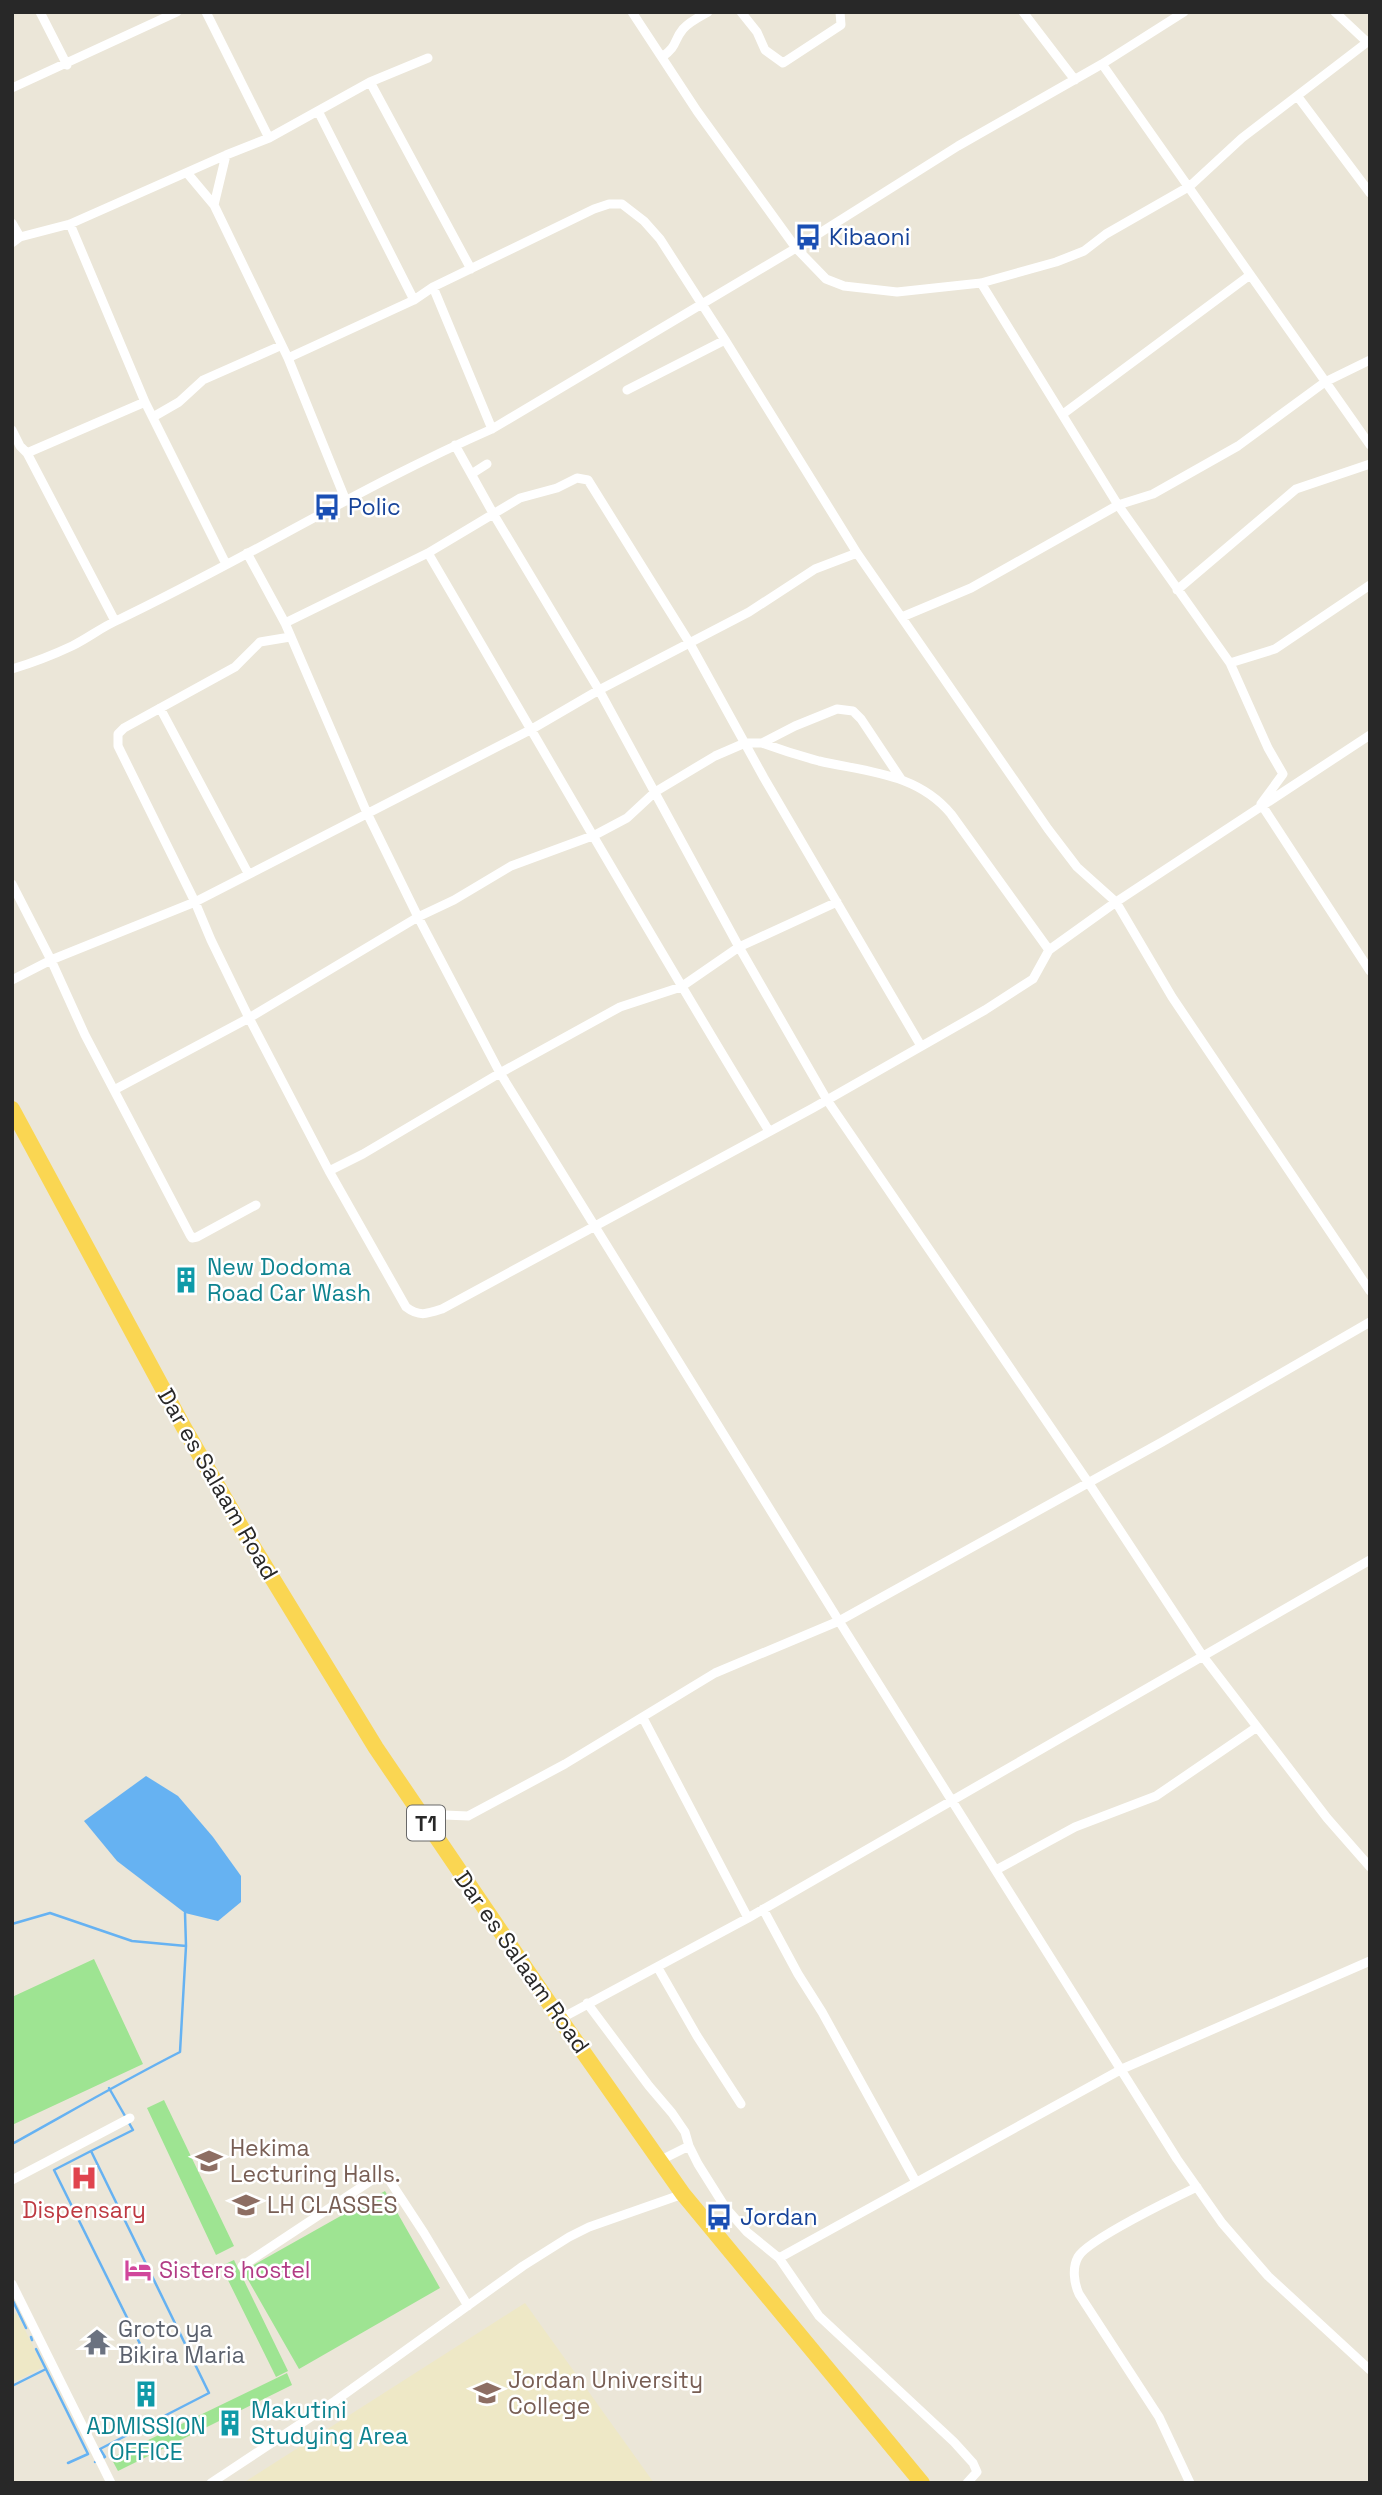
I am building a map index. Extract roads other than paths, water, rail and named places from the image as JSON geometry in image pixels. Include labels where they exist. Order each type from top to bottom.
[{"type":"highway","name":"Dar es Salaam Road","points":[[12,1109],[97,1270],[223,1496],[316,1651],[420,1814],[683,2194],[922,2483]]},
{"type":"street","points":[[40,12],[67,65]]},
{"type":"street","points":[[12,88],[67,65],[177,12]]},
{"type":"street","points":[[206,12],[269,138]]},
{"type":"street","points":[[632,12],[748,184],[796,248],[826,279],[844,286],[897,292],[981,283],[1056,262],[1084,251],[1106,234],[1190,186],[1241,138],[1368,41],[1335,12]]},
{"type":"street","points":[[662,57],[674,48],[682,30],[708,12]]},
{"type":"street","points":[[741,12],[757,32],[765,50],[783,63],[841,25],[840,12]]},
{"type":"street","points":[[1023,12],[1075,80]]},
{"type":"street","points":[[12,669],[72,646],[346,501],[492,429],[796,248],[958,146],[1102,64],[1184,12]]},
{"type":"street","points":[[12,223],[16,240],[70,224],[269,138],[370,82],[428,58]]},
{"type":"street","points":[[1102,64],[1370,445]]},
{"type":"street","points":[[370,82],[471,269]]},
{"type":"street","points":[[1298,97],[1370,193]]},
{"type":"street","points":[[318,111],[414,300]]},
{"type":"street","points":[[214,205],[226,155]]},
{"type":"street","points":[[188,174],[214,205],[288,358],[346,501]]},
{"type":"street","points":[[288,358],[414,300],[433,287],[594,209],[617,203],[632,210],[660,240],[857,553],[1056,839],[1077,867],[1116,902],[1179,1008],[1370,1291]]},
{"type":"street","points":[[70,224],[145,402],[226,564]]},
{"type":"street","points":[[1063,414],[1250,275]]},
{"type":"street","points":[[981,283],[1118,505],[1230,663],[1268,748],[1283,774],[1261,804]]},
{"type":"street","points":[[433,287],[492,429]]},
{"type":"street","points":[[627,390],[725,340]]},
{"type":"street","points":[[153,417],[179,402],[203,380],[280,346]]},
{"type":"street","points":[[902,617],[971,588],[1118,505],[1153,494],[1238,446],[1325,382],[1370,360]]},
{"type":"street","points":[[27,453],[145,402]]},
{"type":"street","points":[[12,430],[19,446],[27,453],[115,621]]},
{"type":"street","points":[[455,445],[600,690],[827,1100],[1088,1482],[1202,1655],[1327,1818],[1370,1867]]},
{"type":"street","points":[[473,473],[487,464]]},
{"type":"street","points":[[1177,590],[1296,489],[1370,464]]},
{"type":"street","points":[[285,623],[428,553],[520,498],[557,488],[577,478],[588,480],[689,642],[921,1046]]},
{"type":"street","points":[[428,553],[595,835],[681,987],[769,1131]]},
{"type":"street","points":[[12,980],[51,960],[195,902],[532,729],[749,612],[815,569],[857,553]]},
{"type":"street","points":[[247,554],[285,623],[367,813],[500,1073],[839,1622],[1222,2223],[1268,2276],[1370,2370]]},
{"type":"street","points":[[1230,663],[1275,649],[1370,586]]},
{"type":"street","points":[[290,637],[260,642],[235,667],[124,728],[118,734],[118,746],[249,1018],[329,1171],[406,1307],[415,1314],[425,1315],[442,1309],[827,1100],[985,1010],[1033,979],[1049,950],[1116,902],[1261,804],[1370,735]]},
{"type":"street","points":[[160,708],[248,873]]},
{"type":"street","points":[[762,743],[827,712],[846,709],[853,711],[861,719],[901,779]]},
{"type":"street","points":[[114,1090],[249,1018],[418,917],[454,900],[511,866],[595,835],[627,818],[655,792],[715,755],[745,743],[762,743],[803,757],[876,771],[901,779],[925,792],[946,807],[1049,950]]},
{"type":"street","points":[[1261,804],[1370,971]]},
{"type":"street","points":[[12,884],[85,1035],[192,1238],[256,1205]]},
{"type":"street","points":[[329,1171],[620,1007],[681,987],[740,947],[837,902]]},
{"type":"street","points":[[420,1814],[468,1816],[565,1764],[715,1673],[839,1622],[1370,1322]]},
{"type":"street","points":[[560,2019],[748,1918],[1370,1560]]},
{"type":"street","points":[[643,1718],[748,1918]]},
{"type":"street","points":[[996,1870],[1074,1827],[1156,1796],[1258,1727]]},
{"type":"street","points":[[763,1909],[916,2182]]},
{"type":"street","points":[[779,2258],[1122,2069],[1370,1961]]},
{"type":"street","points":[[658,1968],[703,2046],[741,2104]]},
{"type":"street","points":[[587,2003],[685,2132],[689,2146],[725,2207],[747,2232],[779,2258],[819,2316],[973,2463],[977,2472],[967,2483]]},
{"type":"street","points":[[12,2180],[131,2118]]},
{"type":"street","points":[[661,2160],[689,2146]]},
{"type":"street","points":[[242,2266],[384,2172],[468,2306]]},
{"type":"street","points":[[1190,2483],[1159,2417],[1079,2294],[1074,2280],[1077,2260],[1087,2248],[1165,2202],[1197,2187]]},
{"type":"street","points":[[211,2483],[335,2401],[523,2266],[589,2227],[683,2194]]},
{"type":"street","points":[[12,2284],[111,2483]]},
{"type":"water","points":[[146,1776],[178,1796],[213,1837],[241,1876],[241,1902],[218,1921],[185,1913],[117,1861],[84,1821]]},
{"type":"waterway","points":[[12,1924],[50,1913],[132,1941],[186,1946],[185,1913]]},
{"type":"waterway","points":[[12,2144],[180,2052],[186,1946]]},
{"type":"waterway","points":[[95,2462],[105,2457],[100,2449],[209,2393],[91,2151],[133,2130],[109,2088]]},
{"type":"waterway","points":[[91,2151],[54,2170],[146,2356]]},
{"type":"waterway","points":[[12,2299],[26,2328]]},
{"type":"waterway","points":[[36,2349],[88,2454],[68,2463]]},
{"type":"waterway","points":[[12,2386],[46,2369]]},
{"type":"place","name":"Kibaoni","points":[[808,237]]},
{"type":"place","name":"Polic","points":[[327,507]]},
{"type":"place","name":"New Dodoma Road Car Wash","points":[[186,1280]]},
{"type":"place","name":"Hekima Lecturing Halls.","points":[[209,2161]]},
{"type":"place","name":"Dispensary","points":[[84,2178]]},
{"type":"place","name":"LH CLASSES","points":[[246,2205]]},
{"type":"place","name":"Jordan","points":[[719,2217]]},
{"type":"place","name":"Sisters hostel","points":[[138,2270]]},
{"type":"place","name":"Groto ya Bikira Maria","points":[[97,2342]]},
{"type":"place","name":"Jordan University College","points":[[487,2393]]},
{"type":"place","name":"ADMISSION OFFICE","points":[[146,2394]]},
{"type":"place","name":"Makutini Studying Area","points":[[230,2423]]}]
